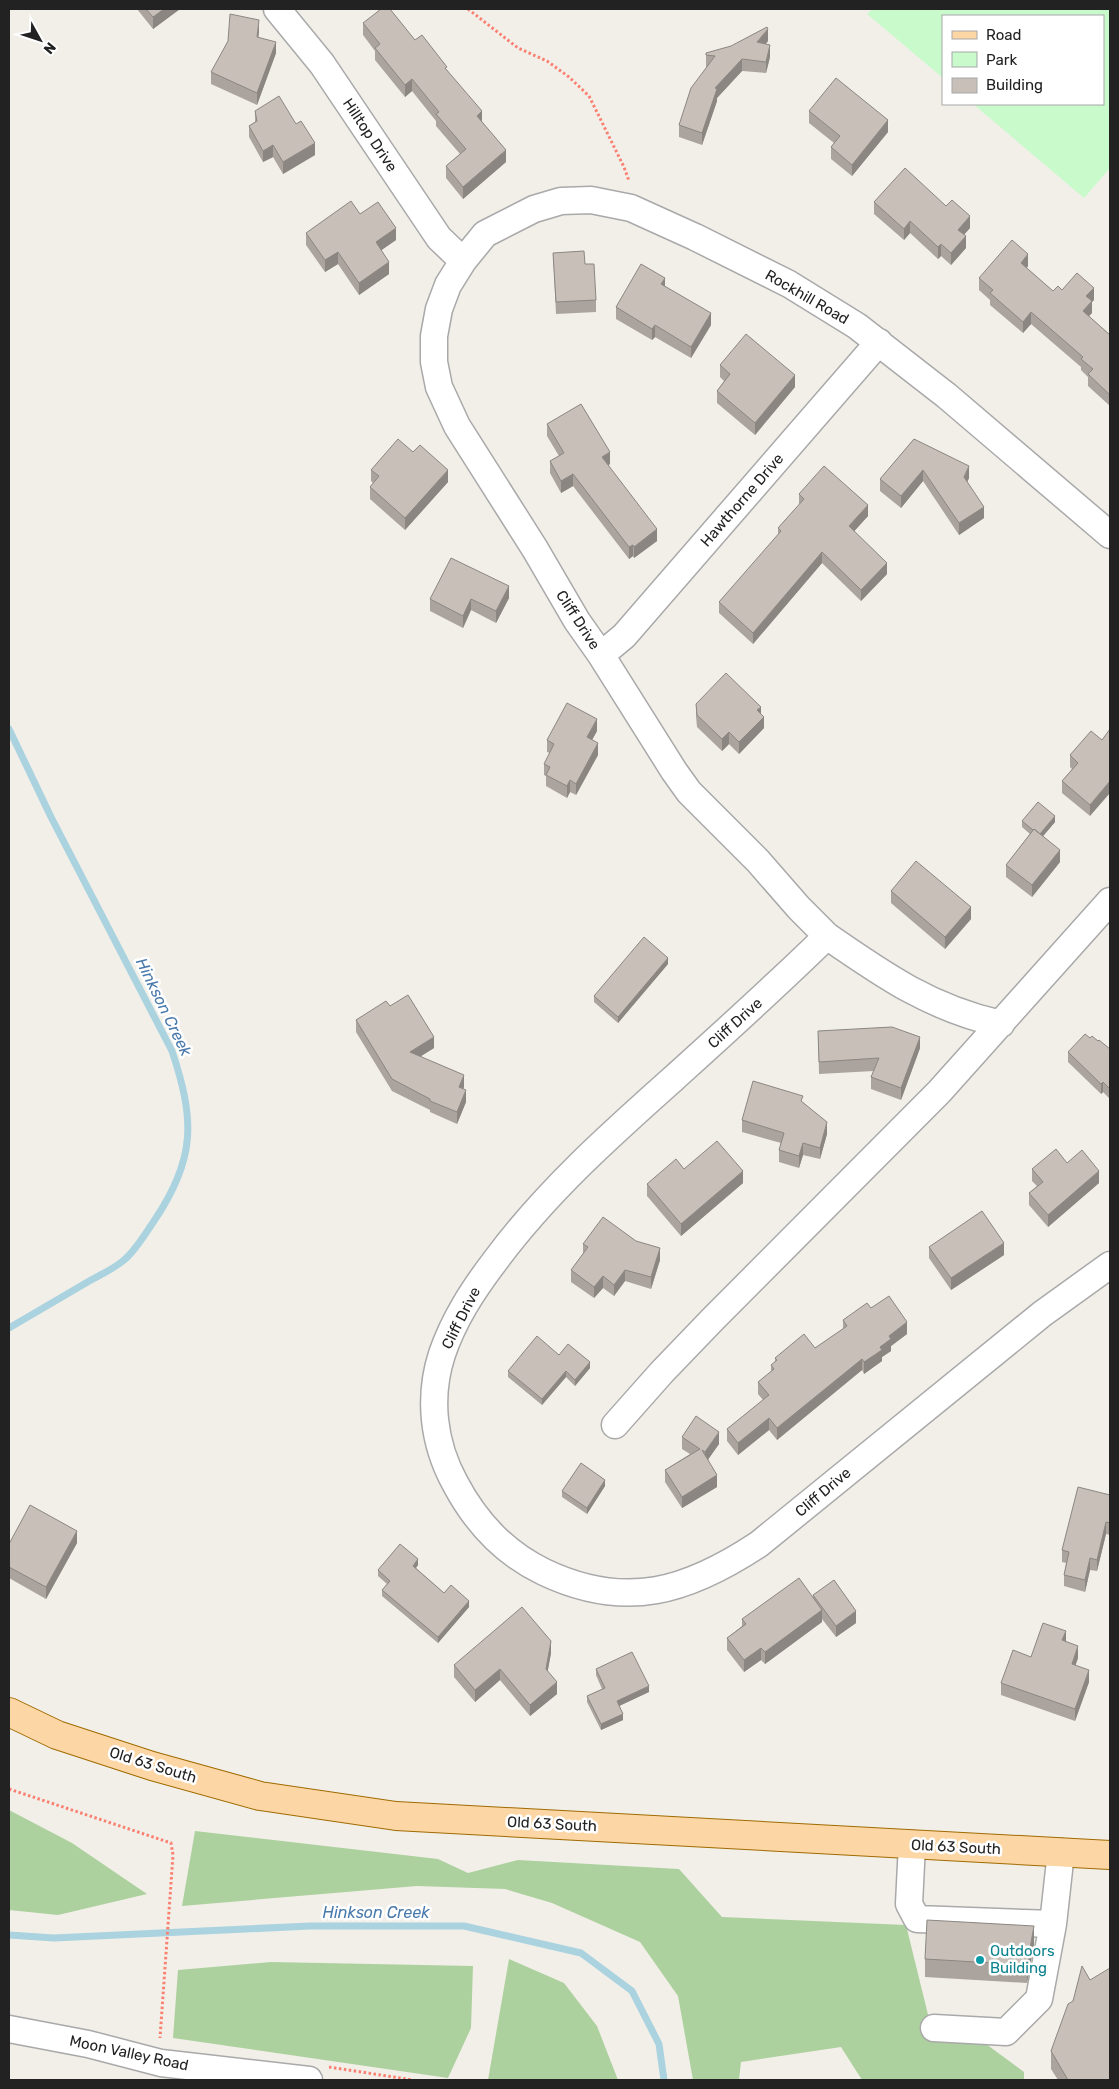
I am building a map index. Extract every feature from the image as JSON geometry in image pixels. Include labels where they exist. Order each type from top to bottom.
[{"type":"main road","name":"Old 63 South","points":[[9,1712],[57,1735],[152,1766],[260,1796],[396,1816],[1110,1855]]},
{"type":"street","name":"Hilltop Drive","points":[[277,9],[322,64],[439,238],[463,261]]},
{"type":"street","name":"Rockhill Road","points":[[463,261],[485,234],[534,209],[561,201],[592,200],[631,208],[696,237],[789,284],[833,310],[879,342],[947,396],[1110,535]]},
{"type":"street","name":"Cliff Drive","points":[[463,261],[448,285],[439,309],[434,336],[434,362],[439,387],[456,426],[535,549],[577,621],[601,655],[657,748],[689,792],[758,861],[799,908],[827,936],[903,986],[936,1004],[961,1014],[1001,1024]]},
{"type":"street","name":"Hawthorne Drive","points":[[601,655],[624,636],[879,342]]},
{"type":"street","points":[[615,1425],[662,1372],[939,1092],[1110,902]]},
{"type":"street","name":"Cliff Drive","points":[[827,936],[765,996],[606,1138],[564,1179],[510,1241],[470,1295],[442,1354],[435,1381],[433,1408],[442,1455],[462,1496],[475,1516],[502,1544],[528,1564],[576,1584],[597,1590],[640,1593],[665,1589],[695,1579],[726,1566],[759,1544],[1042,1314],[1110,1265]]},
{"type":"street","points":[[912,1844],[909,1904],[917,1919],[1053,1924]]},
{"type":"street","points":[[934,2028],[1006,2032],[1039,1999],[1053,1924],[1061,1852]]},
{"type":"street","name":"Moon Valley Road","points":[[9,2029],[88,2044],[161,2063],[310,2080]]},
{"type":"path","points":[[468,9],[518,48],[547,61],[590,96],[624,167],[634,199],[631,208]]},
{"type":"path","points":[[9,1789],[171,1844],[174,1854],[160,2032]]},
{"type":"green space","points":[[872,9],[1110,9],[1110,168],[1084,198],[974,105],[1104,105],[1104,15],[942,15],[942,77],[867,14]]},
{"type":"green space","points":[[9,1810],[72,1843],[147,1894],[58,1915],[9,1910]]},
{"type":"green space","points":[[195,1831],[438,1859],[468,1873],[518,1860],[679,1869],[722,1917],[906,1925],[934,2039],[986,2044],[1024,2072],[1024,2080],[862,2080],[841,2047],[741,2062],[739,2080],[693,2080],[678,1996],[640,1942],[552,1903],[505,1889],[417,1886],[182,1906]]},
{"type":"green space","points":[[509,1959],[564,1983],[597,2026],[618,2080],[488,2080]]},
{"type":"green space","points":[[271,1962],[473,1966],[471,2028],[448,2078],[173,2038],[178,1970]]},
{"type":"building","points":[[146,9],[164,9],[153,17]]},
{"type":"building","points":[[381,9],[390,9],[415,40],[422,35],[447,67],[445,68],[482,111],[477,116],[506,150],[463,187],[446,166],[466,149],[436,114],[439,112],[412,79],[405,85],[375,48],[380,44],[363,23]]},
{"type":"building","points":[[230,14],[259,20],[257,37],[276,42],[257,93],[211,72],[228,41]]},
{"type":"building","points":[[767,27],[768,29],[757,42],[770,45],[766,62],[742,59],[715,88],[717,89],[702,133],[679,125],[691,88],[715,56],[706,55],[706,53],[731,46]]},
{"type":"building","points":[[836,78],[888,120],[852,165],[831,147],[840,136],[809,111]]},
{"type":"building","points":[[279,96],[296,124],[301,121],[315,143],[283,162],[273,145],[263,151],[249,126],[257,121],[255,111]]},
{"type":"building","points":[[905,168],[946,206],[952,200],[970,216],[958,230],[966,236],[951,253],[941,244],[938,247],[910,221],[904,229],[874,202]]},
{"type":"building","points":[[351,201],[360,214],[378,202],[396,228],[376,242],[389,262],[359,283],[338,252],[325,260],[306,233]]},
{"type":"building","points":[[1012,240],[1028,254],[1021,263],[1053,291],[1058,286],[1062,290],[1077,273],[1094,288],[1086,296],[1092,301],[1083,311],[1110,335],[1110,395],[1088,374],[1093,369],[1081,359],[1083,357],[1031,312],[1023,322],[990,293],[993,290],[979,278]]},
{"type":"building","points":[[584,251],[585,264],[594,264],[596,300],[556,302],[553,253]]},
{"type":"building","points":[[641,264],[665,278],[661,284],[711,313],[691,347],[655,325],[652,329],[616,307]]},
{"type":"building","points":[[746,334],[795,375],[755,423],[717,391],[730,374],[720,365]]},
{"type":"building","points":[[581,404],[610,452],[602,457],[657,529],[634,547],[633,545],[629,547],[573,474],[561,481],[550,461],[564,453],[547,424]]},
{"type":"building","points":[[398,439],[413,452],[420,445],[448,470],[405,518],[370,487],[379,476],[371,470]]},
{"type":"building","points":[[914,439],[969,466],[964,477],[984,507],[959,523],[923,470],[901,496],[880,479]]},
{"type":"building","points":[[824,466],[868,505],[849,526],[887,563],[861,590],[822,552],[753,633],[719,602],[781,531],[778,528],[804,499],[799,494]]},
{"type":"building","points":[[451,558],[509,586],[496,611],[471,599],[463,616],[430,599]]},
{"type":"building","points":[[726,673],[761,707],[757,710],[764,717],[739,742],[729,732],[722,739],[697,715],[696,704]]},
{"type":"building","points":[[567,703],[597,719],[587,737],[598,743],[576,784],[570,780],[567,786],[546,775],[550,767],[544,764],[554,744],[547,740]]},
{"type":"building","points":[[1110,729],[1110,781],[1090,805],[1062,781],[1078,763],[1070,755],[1091,731],[1102,740]]},
{"type":"building","points":[[1038,802],[1055,816],[1040,834],[1022,821]]},
{"type":"building","points":[[1034,829],[1060,850],[1032,885],[1006,865]]},
{"type":"building","points":[[916,861],[971,907],[945,937],[891,891]]},
{"type":"building","points":[[644,937],[668,958],[618,1017],[594,996]]},
{"type":"building","points":[[408,995],[434,1037],[410,1052],[464,1075],[459,1087],[466,1090],[457,1112],[430,1101],[430,1099],[392,1079],[356,1020],[386,1001],[390,1006]]},
{"type":"building","points":[[892,1027],[920,1037],[901,1088],[871,1077],[879,1058],[819,1062],[818,1031]]},
{"type":"building","points":[[1085,1034],[1090,1038],[1092,1036],[1099,1040],[1110,1049],[1110,1089],[1103,1082],[1101,1084],[1068,1052]]},
{"type":"building","points":[[753,1081],[803,1096],[801,1101],[827,1122],[820,1148],[803,1143],[799,1156],[779,1150],[784,1133],[742,1120]]},
{"type":"building","points":[[717,1141],[743,1171],[681,1224],[647,1184],[676,1159],[684,1169]]},
{"type":"building","points":[[1056,1149],[1067,1163],[1082,1150],[1099,1171],[1048,1215],[1029,1193],[1043,1182],[1032,1169]]},
{"type":"building","points":[[982,1211],[1004,1243],[951,1278],[929,1247]]},
{"type":"building","points":[[603,1217],[636,1241],[660,1248],[651,1277],[625,1270],[614,1285],[603,1276],[594,1287],[571,1270],[588,1247],[583,1244]]},
{"type":"building","points":[[889,1296],[907,1322],[889,1336],[891,1339],[880,1347],[882,1350],[864,1362],[862,1359],[777,1428],[769,1418],[738,1443],[727,1429],[769,1395],[758,1382],[774,1369],[771,1365],[777,1360],[775,1358],[804,1334],[815,1348],[847,1326],[843,1320],[867,1303],[871,1308]]},
{"type":"building","points":[[537,1336],[559,1355],[568,1344],[590,1362],[575,1380],[566,1371],[542,1399],[508,1371]]},
{"type":"building","points":[[696,1416],[719,1432],[705,1452],[702,1450],[717,1475],[682,1497],[665,1470],[700,1449],[682,1437]]},
{"type":"building","points":[[581,1463],[605,1480],[587,1508],[562,1491]]},
{"type":"building","points":[[1078,1487],[1110,1495],[1110,1523],[1106,1522],[1097,1560],[1090,1558],[1085,1580],[1064,1575],[1069,1552],[1062,1550]]},
{"type":"building","points":[[30,1505],[77,1531],[46,1587],[9,1567],[9,1544]]},
{"type":"building","points":[[400,1544],[418,1559],[413,1566],[444,1593],[451,1585],[469,1601],[438,1637],[382,1590],[390,1581],[378,1570]]},
{"type":"building","points":[[799,1578],[822,1610],[765,1652],[761,1648],[744,1660],[727,1638],[746,1624],[742,1619]]},
{"type":"building","points":[[834,1580],[856,1611],[836,1626],[813,1595]]},
{"type":"building","points":[[522,1607],[551,1641],[546,1669],[557,1682],[530,1705],[500,1669],[475,1690],[454,1665]]},
{"type":"building","points":[[1043,1623],[1066,1631],[1062,1640],[1078,1646],[1072,1664],[1089,1670],[1075,1709],[1001,1683],[1013,1650],[1031,1657]]},
{"type":"building","points":[[632,1652],[649,1686],[617,1701],[623,1714],[601,1724],[587,1696],[605,1688],[596,1669]]},
{"type":"building","points":[[927,1920],[1034,1926],[1027,1965],[925,1959]]},
{"type":"building","points":[[1082,1966],[1090,1980],[1110,1968],[1110,2080],[1068,2080],[1051,2051],[1068,2004],[1073,2001]]},
{"type":"waterway","name":"Hinkson Creek","points":[[9,729],[51,817],[172,1051],[185,1098],[187,1119],[187,1139],[178,1178],[168,1199],[132,1252],[113,1268],[9,1328]]},
{"type":"waterway","name":"Hinkson Creek","points":[[9,1935],[54,1938],[310,1926],[464,1926],[581,1953],[632,1991],[659,2044],[664,2080]]},
{"type":"place","name":"Outdoors Building","points":[[980,1960]]}]
